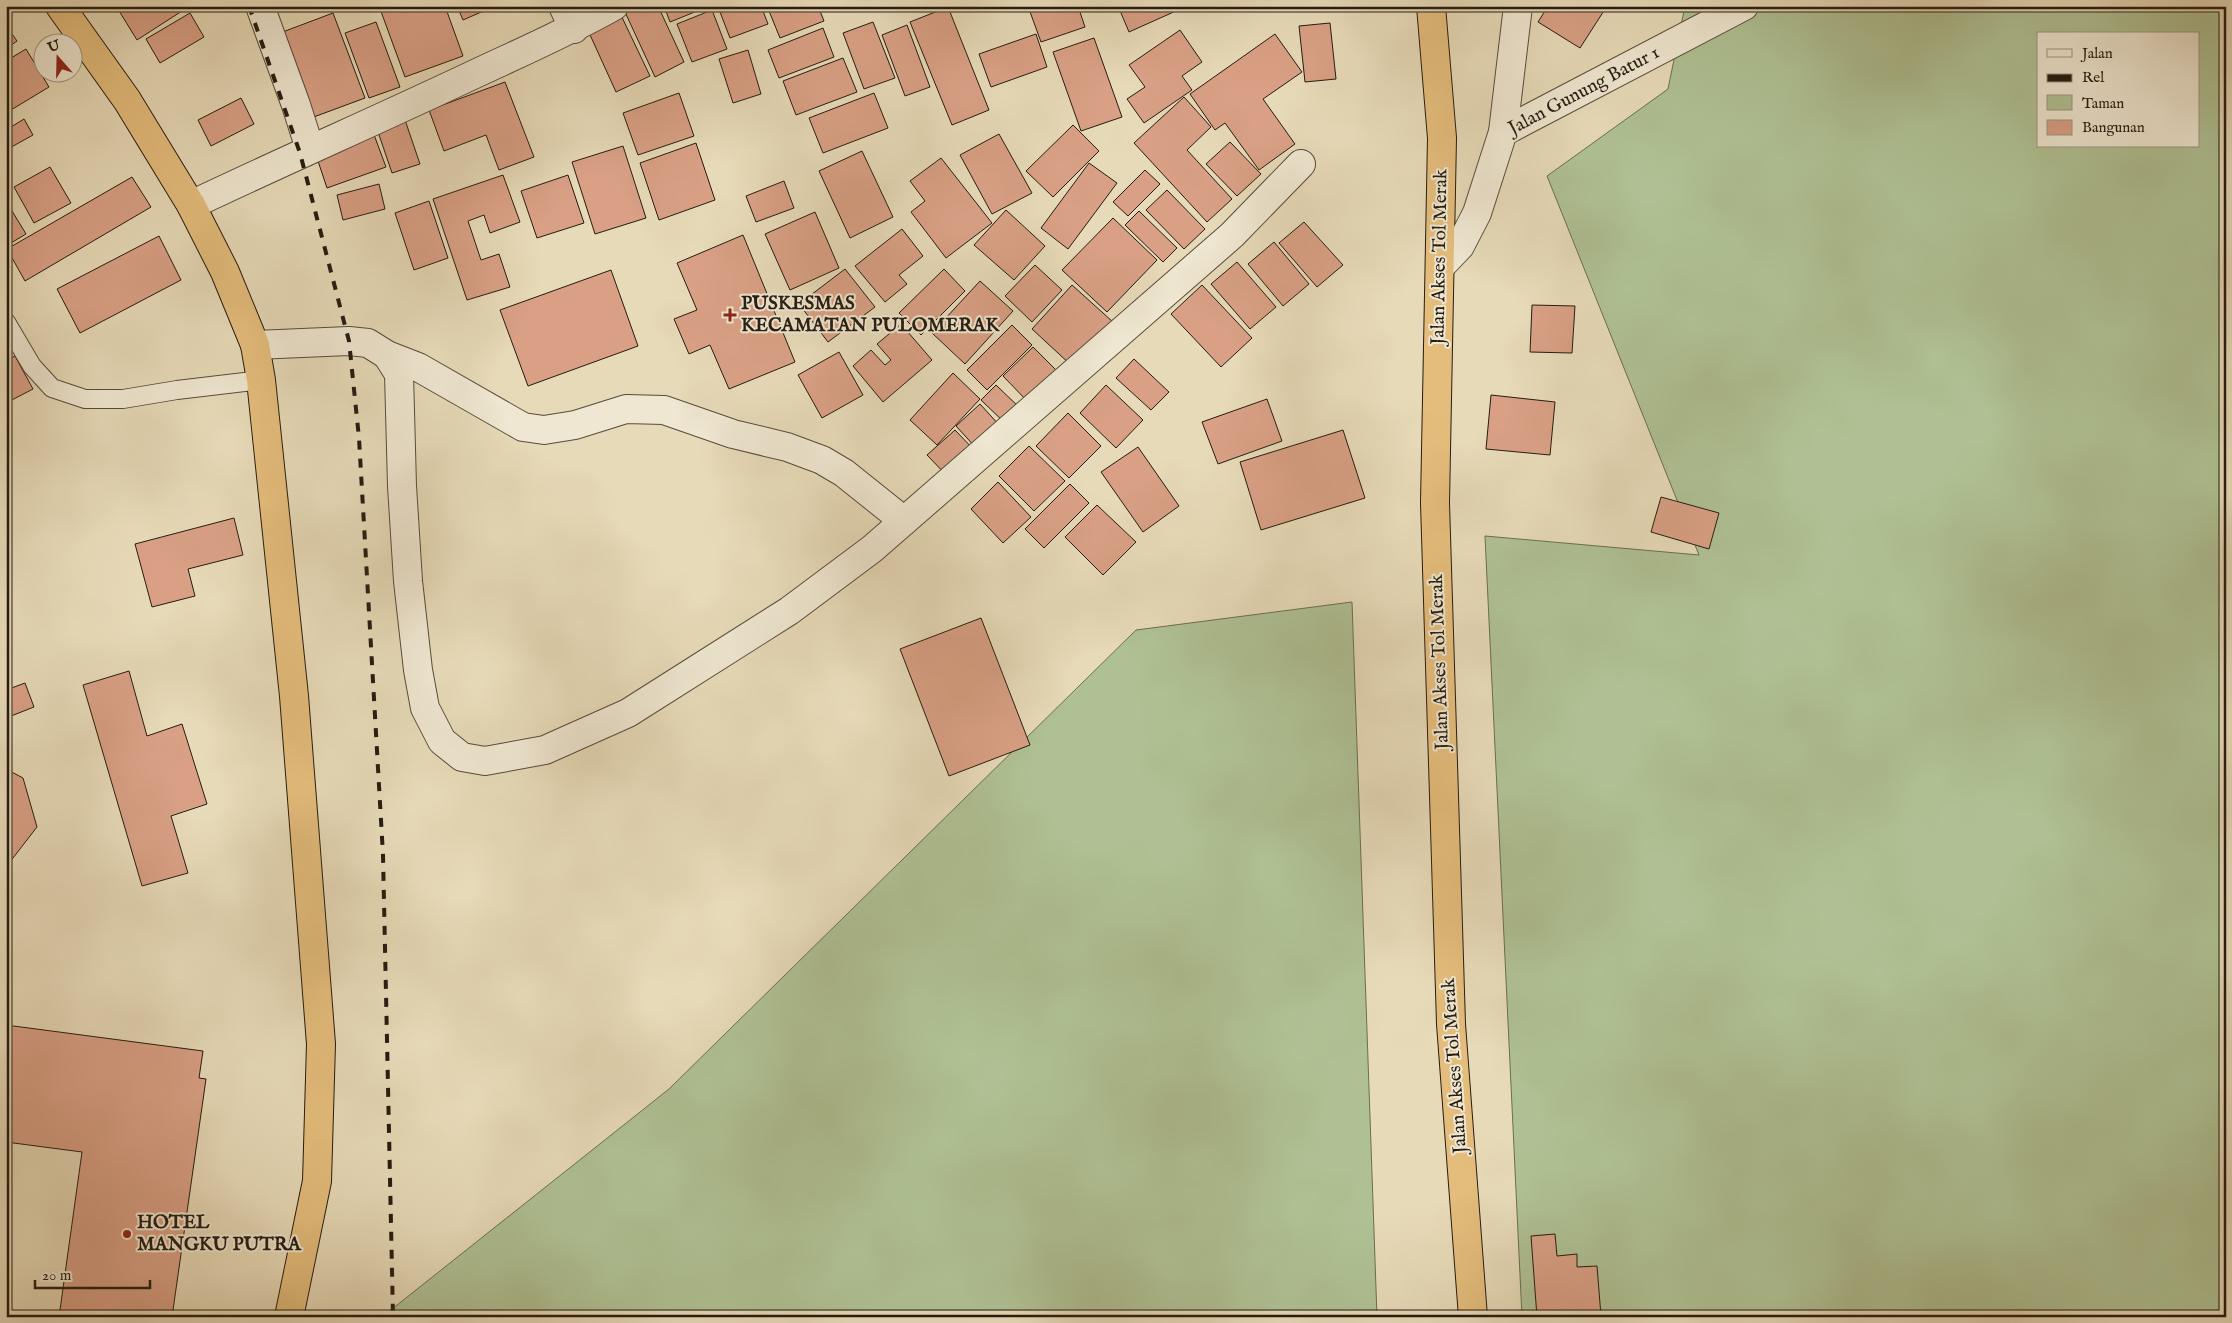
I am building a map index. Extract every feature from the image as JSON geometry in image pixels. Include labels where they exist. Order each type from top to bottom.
[{"type":"highway","points":[[60,6],[127,100],[191,205],[225,272],[255,345],[261,380],[294,696],[321,1044],[317,1181],[289,1317]]},
{"type":"highway","name":"Jalan Akses Tol Merak","points":[[1431,6],[1442,138],[1435,503],[1450,1004],[1473,1317]]},
{"type":"street","points":[[260,6],[310,149]]},
{"type":"street","points":[[191,205],[310,149],[363,127],[568,18],[614,6]]},
{"type":"street","points":[[1503,132],[1518,6]]},
{"type":"street","name":"Jalan Gunung Batur 1","points":[[1440,267],[1460,246],[1476,213],[1503,132],[1744,6]]},
{"type":"street","points":[[387,355],[399,374],[402,486],[408,581],[418,670],[425,708],[442,741],[462,757],[485,760],[545,750],[628,713],[789,611],[852,564],[904,521],[1232,235],[1301,164]]},
{"type":"street","points":[[255,345],[349,341],[368,343],[387,355],[418,367],[523,427],[544,430],[575,425],[626,409],[664,410],[733,434],[786,447],[822,460],[844,473],[904,521]]},
{"type":"lane","points":[[6,322],[32,366],[52,388],[86,399],[123,399],[177,390],[261,380]]},
{"type":"green space","points":[[1685,6],[2226,6],[2226,1317],[1522,1317],[1485,536],[1699,555],[1547,176],[1668,89]]},
{"type":"green space","points":[[1352,602],[1377,1317],[382,1317],[669,1089],[1136,630]]},
{"type":"building","points":[[116,6],[179,6],[182,11],[137,40]]},
{"type":"building","points":[[379,6],[445,6],[463,56],[405,77]]},
{"type":"building","points":[[457,6],[495,6],[463,20]]},
{"type":"building","points":[[636,6],[658,6],[684,62],[655,77],[625,12]]},
{"type":"building","points":[[664,6],[707,6],[707,7],[670,22]]},
{"type":"building","points":[[736,6],[761,6],[768,24],[730,38],[720,12]]},
{"type":"building","points":[[767,6],[818,6],[824,21],[780,38]]},
{"type":"building","points":[[1037,6],[1078,6],[1085,27],[1041,42],[1029,9]]},
{"type":"building","points":[[1118,6],[1187,6],[1129,32]]},
{"type":"building","points":[[1548,6],[1607,6],[1580,48],[1538,22]]},
{"type":"building","points":[[948,7],[989,110],[952,125],[910,22]]},
{"type":"building","points":[[712,10],[727,49],[692,62],[677,24]]},
{"type":"building","points":[[619,11],[650,76],[616,92],[586,26]]},
{"type":"building","points":[[190,13],[204,37],[160,63],[146,39]]},
{"type":"building","points":[[333,13],[365,98],[311,118],[280,33]]},
{"type":"building","points":[[376,22],[400,87],[369,98],[345,33]]},
{"type":"building","points":[[873,22],[895,78],[864,89],[843,33]]},
{"type":"building","points":[[1330,23],[1336,79],[1305,82],[1299,26]]},
{"type":"building","points":[[6,25],[17,41],[6,49]]},
{"type":"building","points":[[907,25],[930,87],[905,96],[882,35]]},
{"type":"building","points":[[823,28],[834,57],[779,78],[768,50]]},
{"type":"building","points":[[1180,30],[1202,62],[1182,76],[1192,90],[1144,123],[1127,99],[1145,87],[1129,65]]},
{"type":"building","points":[[1036,34],[1047,67],[991,87],[979,54]]},
{"type":"building","points":[[1275,34],[1302,72],[1263,99],[1295,144],[1259,170],[1225,123],[1215,130],[1190,94]]},
{"type":"building","points":[[1094,38],[1122,117],[1081,131],[1053,52]]},
{"type":"building","points":[[26,49],[32,59],[32,82],[46,82],[49,87],[6,113],[6,61]]},
{"type":"building","points":[[748,50],[761,94],[733,103],[719,59]]},
{"type":"building","points":[[843,58],[857,92],[796,115],[783,81]]},
{"type":"building","points":[[505,82],[534,157],[499,170],[486,135],[444,151],[429,110]]},
{"type":"building","points":[[679,93],[694,136],[638,155],[623,113]]},
{"type":"building","points":[[874,93],[888,128],[823,153],[809,118]]},
{"type":"building","points":[[1184,97],[1211,127],[1187,150],[1232,199],[1207,222],[1134,143]]},
{"type":"building","points":[[241,98],[254,124],[211,146],[198,120]]},
{"type":"building","points":[[403,114],[420,164],[392,173],[375,123]]},
{"type":"building","points":[[24,119],[33,135],[6,150],[6,130]]},
{"type":"building","points":[[1073,125],[1099,151],[1053,197],[1026,171]]},
{"type":"building","points":[[373,132],[386,167],[327,188],[315,152]]},
{"type":"building","points":[[999,134],[1032,193],[992,214],[960,155]]},
{"type":"building","points":[[1230,142],[1261,174],[1237,196],[1206,164]]},
{"type":"building","points":[[696,143],[715,200],[659,220],[640,163]]},
{"type":"building","points":[[623,146],[646,218],[595,234],[572,162]]},
{"type":"building","points":[[862,151],[893,217],[850,238],[819,171]]},
{"type":"building","points":[[941,158],[992,223],[946,258],[911,212],[925,201],[910,181]]},
{"type":"building","points":[[1089,163],[1117,183],[1068,249],[1041,228]]},
{"type":"building","points":[[50,167],[71,203],[34,223],[14,187]]},
{"type":"building","points":[[1145,170],[1160,184],[1128,216],[1113,202]]},
{"type":"building","points":[[503,175],[520,222],[490,233],[484,215],[468,221],[481,260],[499,254],[510,287],[467,300],[433,199]]},
{"type":"building","points":[[568,175],[584,223],[537,238],[521,191]]},
{"type":"building","points":[[132,177],[151,207],[25,281],[7,249]]},
{"type":"building","points":[[784,181],[794,208],[756,222],[746,196]]},
{"type":"building","points":[[379,184],[385,209],[343,220],[337,195]]},
{"type":"building","points":[[1167,190],[1205,229],[1184,249],[1146,210]]},
{"type":"building","points":[[6,201],[26,234],[6,246]]},
{"type":"building","points":[[429,201],[448,258],[414,270],[395,213]]},
{"type":"building","points":[[1006,210],[1045,246],[1014,280],[974,245]]},
{"type":"building","points":[[1139,211],[1177,248],[1163,262],[1125,225]]},
{"type":"building","points":[[815,212],[839,268],[790,290],[765,234]]},
{"type":"building","points":[[1113,218],[1157,260],[1107,312],[1062,270]]},
{"type":"building","points":[[1304,222],[1343,265],[1317,287],[1279,243]]},
{"type":"building","points":[[902,229],[923,256],[899,275],[907,284],[885,302],[855,266]]},
{"type":"building","name":"PUSKESMAS KECAMATAN PULOMERAK","points":[[743,235],[795,362],[729,389],[710,345],[689,354],[674,319],[697,310],[677,263]]},
{"type":"building","points":[[159,236],[181,280],[80,333],[57,289]]},
{"type":"building","points":[[1274,242],[1309,284],[1283,306],[1248,264]]},
{"type":"building","points":[[1237,262],[1276,307],[1250,329],[1211,284]]},
{"type":"building","points":[[1035,265],[1062,290],[1032,322],[1005,296]]},
{"type":"building","points":[[845,269],[875,307],[828,342],[799,304]]},
{"type":"building","points":[[944,269],[965,291],[921,335],[899,313]]},
{"type":"building","points":[[611,270],[638,346],[528,386],[500,310]]},
{"type":"building","points":[[980,281],[1013,311],[965,364],[932,333]]},
{"type":"building","points":[[1072,285],[1113,322],[1072,366],[1032,329]]},
{"type":"building","points":[[1202,285],[1252,338],[1221,367],[1171,314]]},
{"type":"building","points":[[1532,305],[1575,306],[1572,353],[1530,352]]},
{"type":"building","points":[[901,324],[932,360],[883,402],[853,366],[871,350],[885,365],[891,360],[877,344]]},
{"type":"building","points":[[1012,325],[1032,345],[987,390],[967,370]]},
{"type":"building","points":[[1033,347],[1060,374],[1030,404],[1003,376]]},
{"type":"building","points":[[839,352],[863,395],[822,418],[798,375]]},
{"type":"building","points":[[15,356],[33,389],[6,403],[6,361]]},
{"type":"building","points":[[1134,359],[1169,392],[1151,410],[1116,378]]},
{"type":"building","points":[[953,373],[980,399],[937,445],[910,420]]},
{"type":"building","points":[[996,385],[1022,410],[1007,425],[981,400]]},
{"type":"building","points":[[1106,385],[1143,420],[1116,448],[1080,413]]},
{"type":"building","points":[[1491,395],[1555,402],[1550,455],[1486,449]]},
{"type":"building","points":[[1267,399],[1282,441],[1218,464],[1202,422]]},
{"type":"building","points":[[980,404],[1001,427],[977,449],[956,426]]},
{"type":"building","points":[[1068,413],[1101,446],[1069,478],[1036,446]]},
{"type":"building","points":[[955,430],[976,452],[949,478],[927,455]]},
{"type":"building","points":[[1343,430],[1365,498],[1261,530],[1240,462]]},
{"type":"building","points":[[1029,446],[1065,481],[1034,511],[999,476]]},
{"type":"building","points":[[1138,447],[1179,506],[1143,532],[1101,472]]},
{"type":"building","points":[[998,482],[1031,517],[1003,543],[971,509]]},
{"type":"building","points":[[1070,484],[1089,503],[1044,548],[1025,529]]},
{"type":"building","points":[[1661,497],[1719,513],[1709,549],[1651,532]]},
{"type":"building","points":[[1097,505],[1136,542],[1103,575],[1065,537]]},
{"type":"building","points":[[234,518],[243,555],[188,569],[195,596],[152,607],[135,544]]},
{"type":"building","points":[[981,618],[1030,745],[949,776],[900,649]]},
{"type":"building","points":[[129,671],[147,736],[182,724],[207,804],[171,816],[188,873],[142,886],[83,685]]},
{"type":"building","points":[[25,683],[34,707],[6,718],[6,690]]},
{"type":"building","points":[[6,769],[23,778],[37,827],[6,867]]},
{"type":"building","name":"HOTEL MANGKU PUTRA","points":[[6,1025],[203,1051],[199,1078],[206,1079],[172,1317],[59,1317],[82,1152],[6,1142]]},
{"type":"building","points":[[1555,1234],[1557,1256],[1577,1254],[1577,1267],[1597,1266],[1601,1316],[1537,1317],[1531,1236]]},
{"type":"railway","points":[[249,6],[300,153],[349,341],[359,438],[383,855],[393,1317]]},
{"type":"place","name":"PUSKESMAS KECAMATAN PULOMERAK","points":[[730,315]]},
{"type":"place","name":"HOTEL MANGKU PUTRA","points":[[127,1234]]}]
